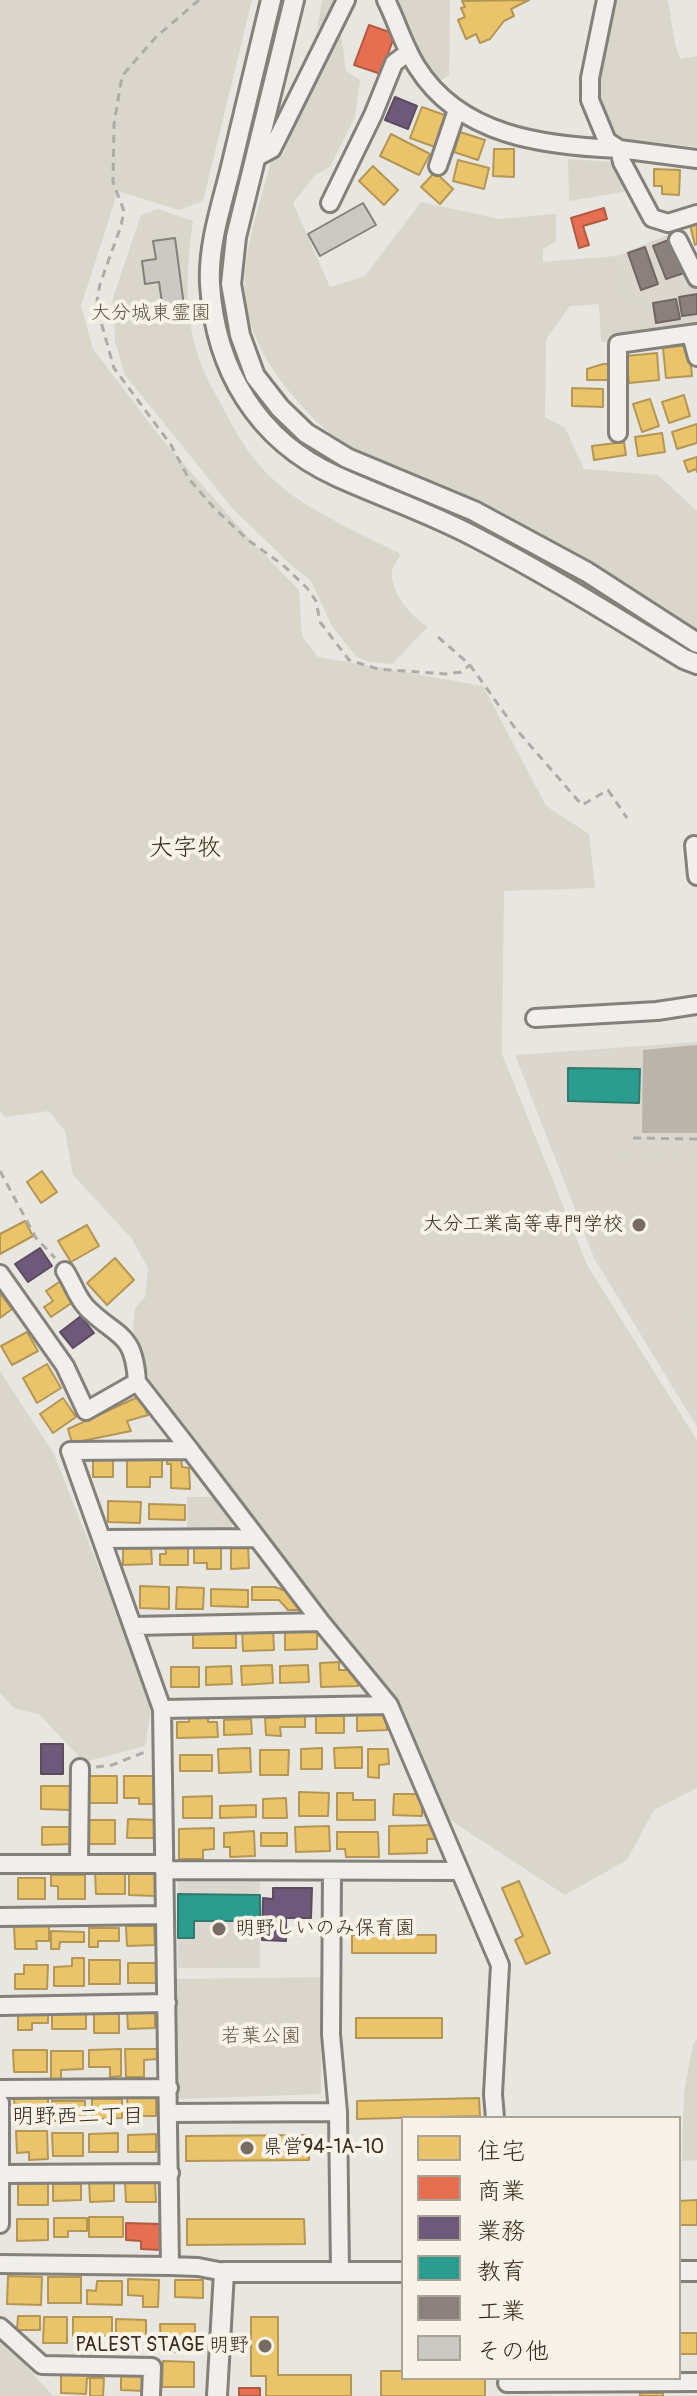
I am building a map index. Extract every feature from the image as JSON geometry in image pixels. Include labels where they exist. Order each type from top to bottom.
[{"type":"street","points":[[271,0],[215,234],[210,282],[216,334],[230,374],[244,396],[282,442],[334,475],[435,516],[536,568],[697,664]]},
{"type":"street","points":[[294,0],[236,237],[231,284],[240,335],[255,376],[280,408],[306,433],[347,458],[474,511],[587,572],[697,643]]},
{"type":"street","points":[[257,157],[272,149],[346,0]]},
{"type":"street","points":[[386,0],[415,66],[432,88],[457,110],[492,129],[574,147],[697,159]]},
{"type":"street","points":[[606,0],[590,78],[590,100],[607,141],[619,149],[622,162],[652,218],[668,223],[697,214]]},
{"type":"street","points":[[330,203],[373,115],[394,63],[409,52]]},
{"type":"street","points":[[438,166],[457,110]]},
{"type":"street","points":[[678,240],[697,278]]},
{"type":"street","points":[[618,433],[618,344],[694,334],[697,357]]},
{"type":"street","points":[[694,845],[697,876]]},
{"type":"street","points":[[535,1018],[657,1011],[697,1005]]},
{"type":"street","points":[[65,1271],[86,1308],[116,1330],[130,1348],[136,1361],[137,1382],[321,1622],[389,1705],[500,1965],[493,2094],[495,2116]]},
{"type":"street","points":[[0,1274],[65,1366],[86,1411],[137,1382]]},
{"type":"street","points":[[170,2266],[162,1709],[70,1451],[190,1450]]},
{"type":"street","points":[[103,1539],[256,1538]]},
{"type":"street","points":[[134,1626],[321,1622]]},
{"type":"street","points":[[162,1709],[389,1705]]},
{"type":"street","points":[[79,1864],[80,1768]]},
{"type":"street","points":[[0,1864],[159,1864],[165,1870],[460,1871]]},
{"type":"street","points":[[332,1871],[331,2034],[338,2112],[340,2272]]},
{"type":"street","points":[[0,1917],[165,1915]]},
{"type":"street","points":[[0,2006],[167,2003]]},
{"type":"street","points":[[0,2089],[169,2088]]},
{"type":"street","points":[[0,2103],[0,2224]]},
{"type":"street","points":[[169,2113],[338,2112]]},
{"type":"street","points":[[0,2174],[170,2173]]},
{"type":"street","points":[[0,2264],[170,2266],[224,2272],[401,2272]]},
{"type":"street","points":[[217,2396],[224,2272]]},
{"type":"street","points":[[0,2327],[42,2365],[152,2367],[151,2396]]},
{"type":"street","points":[[507,2386],[690,2387]]},
{"type":"path","points":[[199,0],[156,37],[122,76],[114,124],[113,182],[124,211],[97,301],[114,368],[171,445],[189,479],[215,509],[307,588],[316,601],[320,622],[349,660],[378,669],[446,674],[461,672],[470,665]]},
{"type":"path","points":[[438,637],[470,665],[515,728],[582,805],[608,790],[627,818]]},
{"type":"path","points":[[633,1138],[697,1139]]},
{"type":"path","points":[[0,1171],[36,1238],[65,1271]]},
{"type":"path","points":[[80,1768],[112,1765],[141,1753],[164,1751]]},
{"type":"shaded area","points":[[670,234],[692,279],[697,281],[697,330],[647,338],[641,299],[626,301],[616,256]]},
{"type":"shaded area","name":"大分工業高等専門学校","points":[[697,1042],[697,1427],[594,1258],[515,1055]]},
{"type":"shaded area","points":[[697,1045],[697,1133],[642,1133],[643,1050]]},
{"type":"shaded area","name":"明野しいのみ保育園","points":[[178,1878],[260,1879],[260,1968],[178,1968]]},
{"type":"green space","points":[[0,0],[252,0],[203,201],[179,210],[118,191],[81,306],[93,349],[161,438],[299,590],[302,636],[318,657],[483,686],[546,806],[589,834],[595,888],[504,891],[502,1054],[587,1265],[697,1440],[697,1788],[654,1810],[627,1860],[565,1895],[447,1818],[395,1699],[150,1385],[133,1330],[135,1308],[145,1297],[148,1268],[132,1239],[73,1175],[65,1131],[49,1111],[5,1117],[0,1111]]},
{"type":"green space","points":[[322,0],[340,0],[317,30]]},
{"type":"green space","points":[[391,0],[450,0],[449,75],[440,81],[428,68]]},
{"type":"green space","points":[[615,0],[668,0],[680,59],[697,56],[697,147],[615,138],[598,107],[596,95]]},
{"type":"green space","points":[[341,34],[346,71],[360,80],[355,117],[330,167],[315,175],[293,203],[330,287],[365,276],[421,202],[499,219],[556,214],[556,241],[543,249],[543,262],[616,256],[626,301],[642,299],[647,338],[601,342],[599,304],[570,306],[546,339],[545,417],[565,428],[584,469],[658,475],[697,511],[697,640],[345,447],[289,392],[261,348],[245,299],[245,272],[256,214],[272,158],[284,154],[304,95]]},
{"type":"green space","points":[[568,159],[615,162],[628,191],[569,201]]},
{"type":"green space","name":"大分城東霊園","points":[[158,209],[193,221],[188,286],[192,334],[205,373],[246,448],[266,473],[301,501],[401,554],[392,570],[392,580],[398,596],[409,611],[428,627],[392,664],[369,662],[357,657],[333,628],[311,581],[233,509],[125,375],[115,342],[113,298],[141,215]]},
{"type":"green space","points":[[697,1155],[697,1326],[617,1267],[617,1156]]},
{"type":"green space","points":[[0,1371],[54,1454],[152,1703],[145,1746],[84,1762],[40,1715],[14,1708],[0,1693]]},
{"type":"green space","points":[[187,1497],[214,1497],[232,1523],[232,1533],[187,1532]]},
{"type":"green space","points":[[256,1926],[256,1962],[196,1963],[196,1927]]},
{"type":"green space","name":"若葉公園","points":[[322,1977],[321,2094],[180,2099],[174,2095],[175,1979]]},
{"type":"green space","points":[[697,2039],[697,2160],[682,2161],[684,2093],[693,2044]]},
{"type":"green space","points":[[0,2337],[53,2396],[0,2396]]},
{"type":"building: 住宅","points":[[529,0],[511,9],[514,16],[504,21],[490,39],[480,43],[476,34],[466,39],[458,20],[465,17],[462,1]]},
{"type":"building: 住宅","points":[[422,107],[447,116],[435,147],[410,138]]},
{"type":"building: 住宅","points":[[460,132],[485,140],[478,160],[454,152]]},
{"type":"building: 住宅","points":[[391,134],[430,154],[419,175],[380,156]]},
{"type":"building: 住宅","points":[[494,149],[514,149],[514,177],[493,176]]},
{"type":"building: 住宅","points":[[458,160],[489,168],[484,189],[453,181]]},
{"type":"building: 住宅","points":[[373,166],[398,190],[384,205],[359,181]]},
{"type":"building: 住宅","points":[[654,169],[680,170],[679,195],[662,194],[662,186],[654,186]]},
{"type":"building: 住宅","points":[[435,172],[453,189],[440,204],[421,187]]},
{"type":"building: 住宅","points":[[697,223],[697,244],[695,245],[690,225]]},
{"type":"building: 住宅","points":[[689,345],[692,376],[666,378],[663,348]]},
{"type":"building: 住宅","points":[[657,353],[659,380],[629,383],[626,356]]},
{"type":"building: 住宅","points":[[611,364],[611,380],[587,380],[587,369]]},
{"type":"building: 住宅","points":[[572,388],[603,389],[603,407],[572,406]]},
{"type":"building: 住宅","points":[[684,395],[690,416],[669,423],[662,402]]},
{"type":"building: 住宅","points":[[650,399],[659,426],[642,432],[633,404]]},
{"type":"building: 住宅","points":[[697,424],[697,443],[677,449],[672,432]]},
{"type":"building: 住宅","points":[[662,433],[665,452],[638,456],[635,437]]},
{"type":"building: 住宅","points":[[624,442],[626,455],[594,460],[592,446]]},
{"type":"building: 住宅","points":[[697,457],[697,472],[696,469],[688,472],[684,461]]},
{"type":"building: 住宅","points":[[42,1171],[57,1192],[41,1203],[27,1182]]},
{"type":"building: 住宅","points":[[25,1221],[33,1236],[0,1254],[0,1234]]},
{"type":"building: 住宅","points":[[87,1225],[99,1246],[71,1262],[58,1241]]},
{"type":"building: 住宅","points":[[115,1258],[134,1280],[107,1305],[87,1283]]},
{"type":"building: 住宅","points":[[62,1280],[76,1300],[51,1317],[44,1307],[53,1301],[46,1291]]},
{"type":"building: 住宅","points":[[0,1293],[12,1309],[0,1318]]},
{"type":"building: 住宅","points":[[27,1332],[38,1351],[12,1365],[1,1346]]},
{"type":"building: 住宅","points":[[47,1364],[61,1388],[37,1403],[23,1378]]},
{"type":"building: 住宅","points":[[140,1396],[148,1415],[127,1421],[131,1431],[72,1443],[68,1429]]},
{"type":"building: 住宅","points":[[63,1398],[76,1417],[53,1433],[40,1414]]},
{"type":"building: 住宅","points":[[93,1456],[113,1456],[113,1477],[93,1477]]},
{"type":"building: 住宅","points":[[167,1456],[181,1456],[182,1467],[189,1468],[190,1489],[171,1488],[171,1464],[167,1464]]},
{"type":"building: 住宅","points":[[127,1457],[162,1457],[162,1477],[150,1477],[150,1487],[127,1487]]},
{"type":"building: 住宅","points":[[108,1501],[141,1502],[140,1523],[108,1522]]},
{"type":"building: 住宅","points":[[149,1504],[185,1505],[185,1520],[149,1519]]},
{"type":"building: 住宅","points":[[165,1541],[188,1541],[188,1565],[160,1565],[160,1554],[166,1554]]},
{"type":"building: 住宅","points":[[248,1545],[249,1568],[231,1569],[231,1546]]},
{"type":"building: 住宅","points":[[151,1547],[152,1564],[123,1565],[123,1548]]},
{"type":"building: 住宅","points":[[194,1548],[221,1548],[221,1569],[207,1569],[207,1563],[194,1563]]},
{"type":"building: 住宅","points":[[140,1586],[169,1587],[169,1609],[140,1608]]},
{"type":"building: 住宅","points":[[177,1587],[204,1588],[203,1609],[176,1609]]},
{"type":"building: 住宅","points":[[252,1587],[275,1587],[289,1592],[298,1600],[298,1610],[288,1610],[279,1600],[252,1600]]},
{"type":"building: 住宅","points":[[211,1589],[248,1590],[248,1607],[211,1606]]},
{"type":"building: 住宅","points":[[317,1626],[317,1649],[285,1650],[285,1627]]},
{"type":"building: 住宅","points":[[242,1629],[273,1629],[274,1650],[243,1651]]},
{"type":"building: 住宅","points":[[193,1630],[236,1630],[236,1648],[193,1648]]},
{"type":"building: 住宅","points":[[339,1662],[339,1670],[357,1670],[358,1686],[321,1687],[320,1663]]},
{"type":"building: 住宅","points":[[272,1665],[273,1683],[242,1685],[241,1666]]},
{"type":"building: 住宅","points":[[308,1665],[309,1682],[280,1683],[280,1666]]},
{"type":"building: 住宅","points":[[231,1666],[232,1684],[206,1685],[206,1667]]},
{"type":"building: 住宅","points":[[171,1667],[199,1667],[199,1687],[171,1687]]},
{"type":"building: 住宅","points":[[386,1711],[387,1730],[357,1731],[357,1712]]},
{"type":"building: 住宅","points":[[305,1712],[305,1727],[280,1727],[281,1736],[266,1735],[265,1718],[279,1718],[279,1713]]},
{"type":"building: 住宅","points":[[208,1713],[208,1722],[217,1722],[218,1737],[177,1738],[177,1722],[189,1722],[189,1714]]},
{"type":"building: 住宅","points":[[316,1713],[344,1713],[344,1733],[316,1733]]},
{"type":"building: 住宅","points":[[251,1719],[252,1734],[224,1735],[224,1720]]},
{"type":"building: 住宅","points":[[362,1747],[362,1768],[335,1768],[334,1748]]},
{"type":"building: 住宅","points":[[250,1748],[251,1772],[219,1773],[218,1749]]},
{"type":"building: 住宅","points":[[322,1748],[322,1769],[301,1769],[301,1749]]},
{"type":"building: 住宅","points":[[368,1749],[388,1749],[389,1764],[379,1765],[379,1778],[368,1777]]},
{"type":"building: 住宅","points":[[260,1750],[289,1750],[288,1775],[260,1775]]},
{"type":"building: 住宅","points":[[180,1755],[212,1755],[212,1771],[180,1771]]},
{"type":"building: 住宅","points":[[89,1776],[117,1776],[117,1803],[89,1803]]},
{"type":"building: 住宅","points":[[124,1776],[155,1776],[155,1804],[139,1804],[139,1798],[124,1798]]},
{"type":"building: 住宅","points":[[41,1786],[70,1786],[70,1810],[41,1809]]},
{"type":"building: 住宅","points":[[299,1792],[329,1793],[328,1816],[299,1816]]},
{"type":"building: 住宅","points":[[337,1793],[353,1793],[353,1800],[375,1800],[375,1820],[337,1820]]},
{"type":"building: 住宅","points":[[394,1794],[422,1794],[422,1816],[393,1815]]},
{"type":"building: 住宅","points":[[212,1796],[212,1818],[183,1818],[183,1797]]},
{"type":"building: 住宅","points":[[286,1798],[287,1818],[263,1818],[263,1799]]},
{"type":"building: 住宅","points":[[256,1805],[256,1817],[220,1818],[220,1806]]},
{"type":"building: 住宅","points":[[128,1819],[156,1820],[155,1838],[127,1838]]},
{"type":"building: 住宅","points":[[88,1820],[115,1820],[115,1844],[88,1844]]},
{"type":"building: 住宅","points":[[437,1825],[437,1839],[427,1839],[427,1853],[389,1854],[389,1826]]},
{"type":"building: 住宅","points":[[329,1826],[330,1851],[296,1852],[295,1827]]},
{"type":"building: 住宅","points":[[42,1827],[70,1827],[71,1844],[42,1845]]},
{"type":"building: 住宅","points":[[214,1828],[214,1849],[203,1850],[203,1859],[179,1859],[179,1829]]},
{"type":"building: 住宅","points":[[254,1831],[255,1856],[230,1857],[230,1847],[224,1847],[224,1833]]},
{"type":"building: 住宅","points":[[337,1832],[378,1832],[379,1857],[346,1857],[345,1849],[337,1849]]},
{"type":"building: 住宅","points":[[261,1833],[287,1833],[287,1846],[261,1846]]},
{"type":"building: 住宅","points":[[95,1872],[125,1872],[125,1894],[96,1894]]},
{"type":"building: 住宅","points":[[129,1873],[156,1873],[156,1896],[129,1895]]},
{"type":"building: 住宅","points":[[51,1875],[85,1875],[85,1899],[58,1899],[58,1886],[51,1886]]},
{"type":"building: 住宅","points":[[18,1878],[45,1878],[45,1899],[18,1899]]},
{"type":"building: 住宅","points":[[519,1881],[550,1953],[526,1964],[515,1940],[523,1936],[502,1888]]},
{"type":"building: 住宅","points":[[14,1925],[49,1925],[49,1941],[36,1941],[37,1949],[15,1949]]},
{"type":"building: 住宅","points":[[126,1926],[154,1926],[155,1945],[127,1946]]},
{"type":"building: 住宅","points":[[89,1928],[119,1928],[119,1941],[98,1941],[98,1947],[89,1947]]},
{"type":"building: 住宅","points":[[51,1931],[84,1932],[84,1942],[60,1942],[59,1949],[51,1949]]},
{"type":"building: 住宅","points":[[352,1935],[436,1935],[436,1953],[352,1953]]},
{"type":"building: 住宅","points":[[72,1958],[84,1958],[84,1986],[54,1986],[54,1967],[72,1966]]},
{"type":"building: 住宅","points":[[89,1960],[120,1960],[120,1984],[89,1984]]},
{"type":"building: 住宅","points":[[128,1963],[158,1963],[158,1983],[128,1983]]},
{"type":"building: 住宅","points":[[24,1965],[48,1965],[47,1989],[15,1989],[15,1974],[24,1974]]},
{"type":"building: 住宅","points":[[18,2010],[48,2010],[48,2023],[32,2023],[32,2030],[18,2030]]},
{"type":"building: 住宅","points":[[127,2011],[155,2011],[155,2028],[128,2029]]},
{"type":"building: 住宅","points":[[94,2013],[119,2013],[119,2033],[94,2033]]},
{"type":"building: 住宅","points":[[52,2014],[86,2014],[86,2029],[52,2029]]},
{"type":"building: 住宅","points":[[356,2018],[442,2018],[442,2038],[356,2038]]},
{"type":"building: 住宅","points":[[121,2049],[121,2076],[110,2077],[110,2067],[89,2067],[89,2050]]},
{"type":"building: 住宅","points":[[125,2049],[157,2049],[157,2059],[144,2060],[144,2077],[126,2077]]},
{"type":"building: 住宅","points":[[13,2050],[47,2050],[47,2072],[14,2072]]},
{"type":"building: 住宅","points":[[51,2051],[83,2051],[83,2069],[61,2070],[61,2081],[51,2081]]},
{"type":"building: 住宅","points":[[127,2096],[156,2096],[156,2116],[128,2116]]},
{"type":"building: 住宅","points":[[14,2097],[48,2097],[48,2115],[35,2115],[35,2123],[15,2123]]},
{"type":"building: 住宅","points":[[479,2098],[480,2116],[357,2119],[357,2101]]},
{"type":"building: 住宅","points":[[92,2099],[122,2099],[122,2118],[92,2119]]},
{"type":"building: 住宅","points":[[52,2101],[85,2101],[85,2121],[52,2121]]},
{"type":"building: 住宅","points":[[16,2131],[47,2131],[48,2159],[29,2160],[29,2152],[17,2153]]},
{"type":"building: 住宅","points":[[52,2133],[83,2133],[83,2156],[53,2156]]},
{"type":"building: 住宅","points":[[118,2133],[118,2152],[89,2152],[89,2134]]},
{"type":"building: 住宅","points":[[156,2134],[156,2152],[128,2152],[128,2135]]},
{"type":"building: 住宅","name":"県営94-1A-10","points":[[309,2135],[309,2160],[186,2161],[186,2136]]},
{"type":"building: 住宅","points":[[89,2181],[114,2181],[114,2201],[90,2202]]},
{"type":"building: 住宅","points":[[155,2182],[156,2202],[126,2202],[125,2183]]},
{"type":"building: 住宅","points":[[48,2183],[48,2205],[18,2205],[18,2184]]},
{"type":"building: 住宅","points":[[53,2184],[81,2184],[81,2200],[53,2201]]},
{"type":"building: 住宅","points":[[697,2200],[697,2225],[681,2225],[681,2201]]},
{"type":"building: 住宅","points":[[89,2217],[123,2217],[123,2237],[89,2237]]},
{"type":"building: 住宅","points":[[54,2218],[87,2218],[87,2231],[68,2231],[68,2237],[54,2237]]},
{"type":"building: 住宅","points":[[17,2219],[48,2219],[48,2240],[17,2241]]},
{"type":"building: 住宅","points":[[187,2219],[304,2219],[305,2244],[187,2245]]},
{"type":"building: 住宅","points":[[8,2276],[42,2277],[41,2305],[7,2304]]},
{"type":"building: 住宅","points":[[48,2277],[81,2277],[81,2303],[48,2303]]},
{"type":"building: 住宅","points":[[128,2279],[159,2280],[158,2307],[143,2307],[143,2296],[128,2295]]},
{"type":"building: 住宅","points":[[175,2280],[203,2280],[203,2298],[175,2297]]},
{"type":"building: 住宅","points":[[97,2281],[122,2281],[122,2305],[87,2304],[87,2290],[96,2291]]},
{"type":"building: 住宅","points":[[18,2316],[40,2316],[40,2330],[17,2330]]},
{"type":"building: 住宅","points":[[44,2317],[67,2317],[67,2343],[43,2343]]},
{"type":"building: 住宅","points":[[73,2317],[112,2317],[112,2336],[73,2336]]},
{"type":"building: 住宅","name":"PALEST STAGE 明野","points":[[251,2317],[278,2317],[278,2375],[351,2375],[351,2396],[266,2396],[266,2376],[251,2376]]},
{"type":"building: 住宅","points":[[116,2319],[146,2320],[146,2339],[116,2339]]},
{"type":"building: 住宅","points":[[160,2324],[195,2324],[195,2352],[161,2352]]},
{"type":"building: 住宅","points":[[681,2333],[697,2333],[697,2354],[681,2354]]},
{"type":"building: 住宅","points":[[163,2361],[194,2362],[194,2387],[162,2387]]},
{"type":"building: 住宅","points":[[61,2370],[93,2371],[93,2378],[87,2378],[86,2394],[61,2393]]},
{"type":"building: 住宅","points":[[121,2370],[145,2371],[145,2391],[121,2390]]},
{"type":"building: 住宅","points":[[381,2371],[401,2371],[401,2380],[485,2380],[485,2396],[381,2396]]},
{"type":"building: 住宅","points":[[90,2378],[104,2378],[103,2396],[90,2396]]},
{"type":"building: 住宅","points":[[640,2393],[663,2393],[663,2396],[640,2396]]},
{"type":"building: 商業","points":[[369,25],[395,34],[381,74],[354,65]]},
{"type":"building: 商業","points":[[604,208],[607,219],[583,226],[589,245],[579,248],[571,218]]},
{"type":"building: 商業","points":[[126,2223],[161,2224],[161,2250],[141,2249],[141,2241],[126,2240]]},
{"type":"building: 商業","points":[[239,2388],[260,2388],[260,2396],[239,2396]]},
{"type":"building: 業務","points":[[395,97],[417,106],[408,129],[385,120]]},
{"type":"building: 業務","points":[[40,1248],[52,1266],[28,1282],[15,1264]]},
{"type":"building: 業務","points":[[81,1316],[94,1333],[73,1348],[60,1332]]},
{"type":"building: 業務","points":[[41,1744],[63,1744],[63,1774],[41,1774]]},
{"type":"building: 業務","points":[[273,1888],[312,1888],[311,1918],[286,1918],[286,1941],[262,1940],[263,1898],[273,1899]]},
{"type":"building: 教育","points":[[568,1068],[640,1069],[639,1103],[568,1101]]},
{"type":"building: 教育","points":[[178,1894],[260,1895],[260,1921],[194,1921],[194,1938],[178,1938]]},
{"type":"building: 工業","points":[[671,239],[684,273],[666,279],[653,246]]},
{"type":"building: 工業","points":[[645,247],[658,284],[641,290],[628,253]]},
{"type":"building: 工業","points":[[697,294],[697,314],[682,316],[679,297]]},
{"type":"building: 工業","points":[[676,299],[680,319],[656,323],[653,303]]},
{"type":"building: その他","points":[[363,203],[376,225],[320,256],[308,234]]},
{"type":"building: その他","points":[[175,238],[184,306],[163,310],[159,282],[145,284],[142,261],[156,259],[153,241]]},
{"type":"place","name":"大分工業高等専門学校","points":[[639,1225]]},
{"type":"place","name":"明野しいのみ保育園","points":[[219,1929]]},
{"type":"place","name":"県営94-1A-10","points":[[247,2148]]},
{"type":"place","name":"PALEST STAGE 明野","points":[[265,2346]]},
{"type":"district","name":"大字牧","points":[[185,849]]},
{"type":"district","name":"明野西二丁目","points":[[78,2117]]}]
